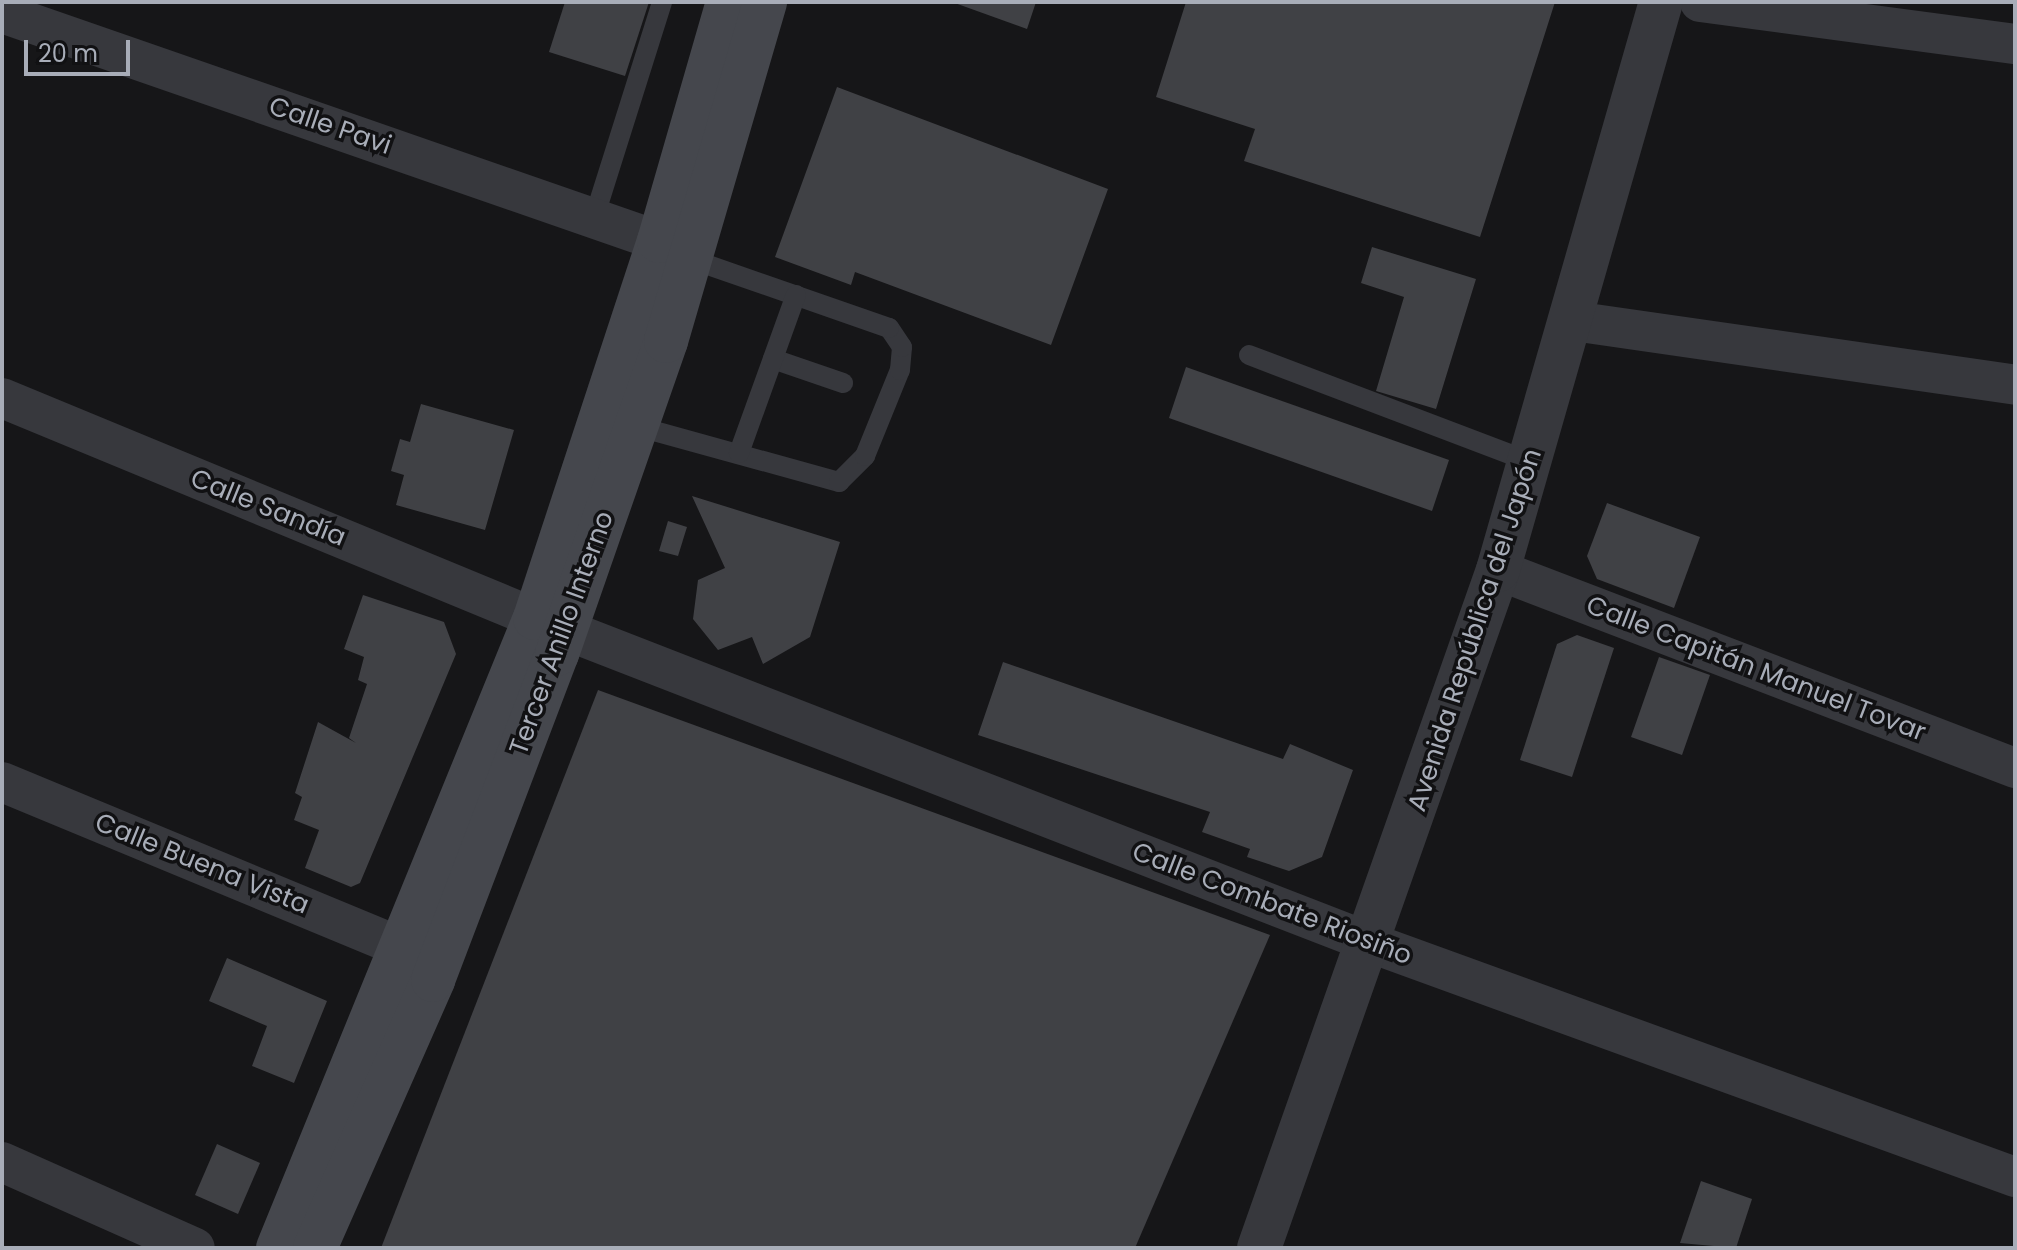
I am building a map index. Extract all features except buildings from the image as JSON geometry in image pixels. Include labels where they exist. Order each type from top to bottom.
[{"type":"main road","name":"Tercer Anillo Interno","points":[[278,1248],[401,947],[550,623],[636,426],[728,2]]},
{"type":"main road","name":"Tercer Anillo Interno","points":[[315,1248],[433,980],[675,250],[765,2]]},
{"type":"street","name":"Avenida República del Japón","points":[[1259,1248],[1371,943],[1498,570],[1573,321],[1661,2]]},
{"type":"street","points":[[1700,2],[2015,44]]},
{"type":"street","name":"Calle Pavi","points":[[2,13],[594,218],[675,250]]},
{"type":"street","points":[[1573,321],[2015,385]]},
{"type":"street","name":"Calle Sandía","points":[[2,398],[550,623]]},
{"type":"street","name":"Calle Capitán Manuel Tovar","points":[[1498,570],[2015,768]]},
{"type":"street","name":"Calle Combate Riosiño","points":[[550,623],[1371,943],[2015,1177]]},
{"type":"street","name":"Calle Buena Vista","points":[[2,782],[401,947]]},
{"type":"street","points":[[2,1162],[195,1248]]},
{"type":"lane","points":[[594,218],[662,2]]},
{"type":"lane","points":[[636,426],[739,453],[826,482],[849,480],[900,370],[897,333],[675,250]]},
{"type":"lane","points":[[739,453],[796,295]]},
{"type":"lane","points":[[1249,355],[1530,462]]},
{"type":"lane","points":[[773,359],[843,383]]}]
